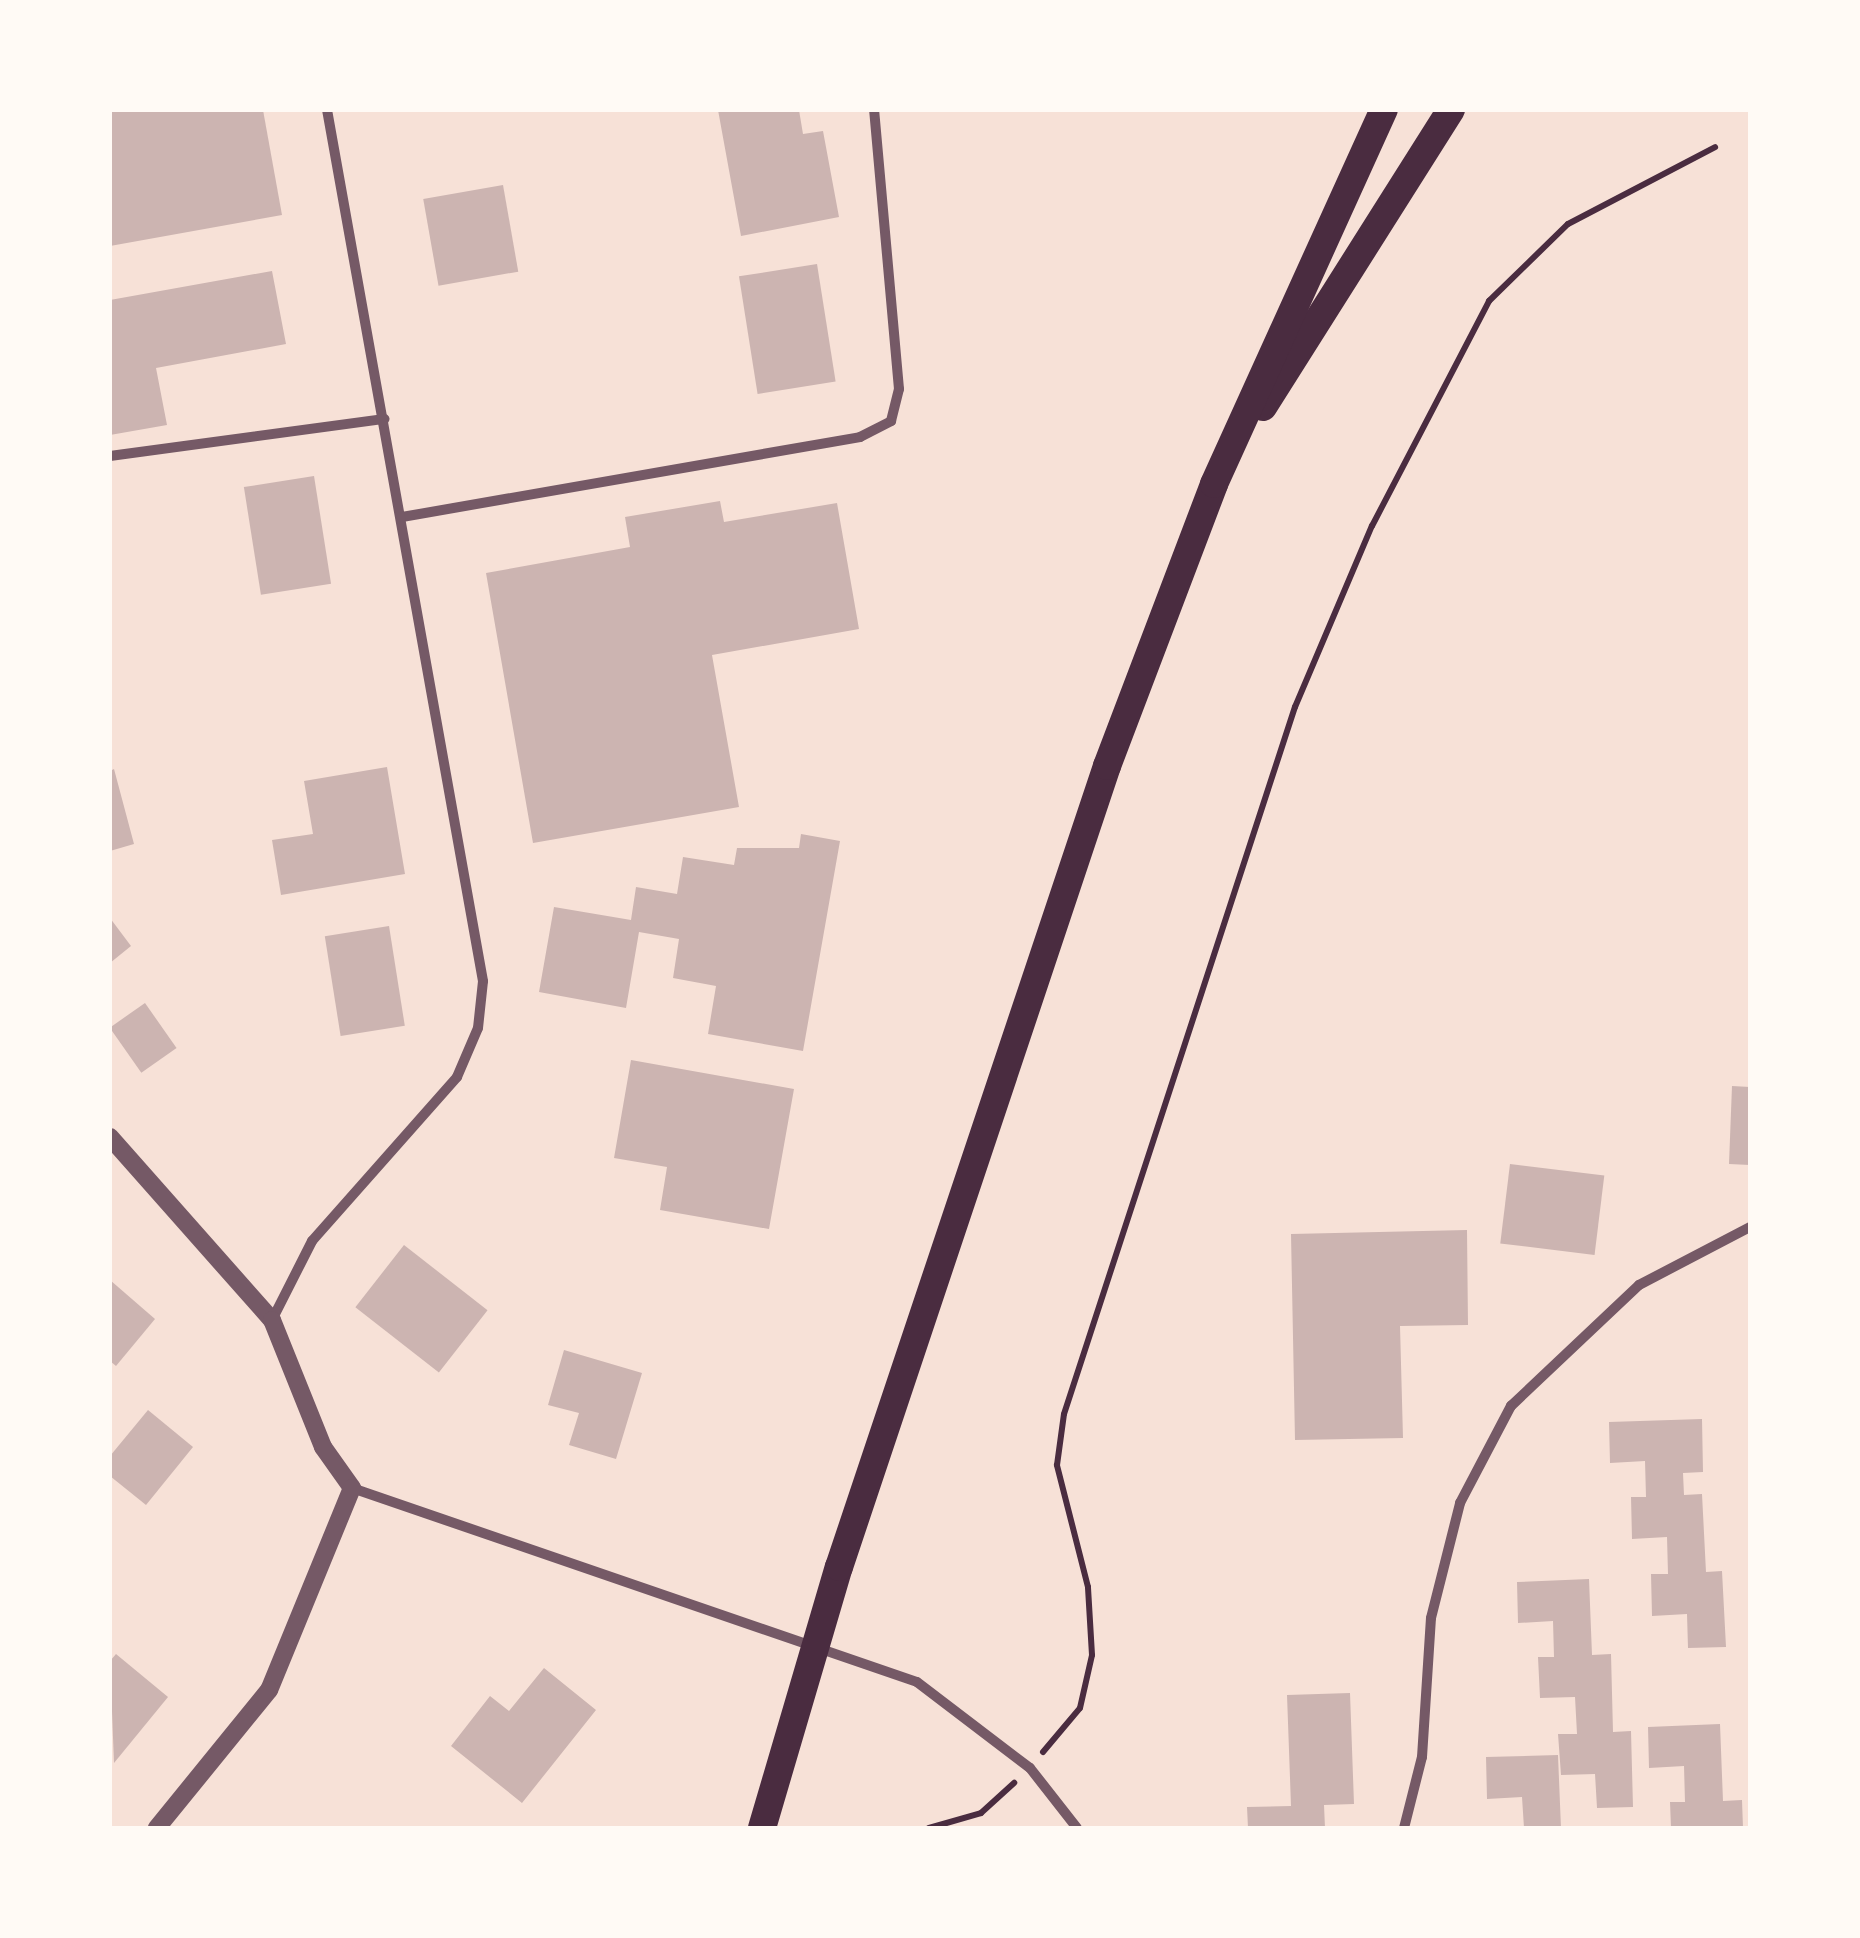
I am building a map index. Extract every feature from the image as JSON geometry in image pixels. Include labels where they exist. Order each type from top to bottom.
[{"type":"highway","points":[[762,1828],[839,1567],[1106,766],[1214,484],[1384,110]]},
{"type":"highway","points":[[1214,484],[1452,110]]},
{"type":"street","points":[[272,1320],[312,1241],[457,1077],[478,1028],[483,981],[327,110]]},
{"type":"street","points":[[402,517],[860,437],[891,421],[899,389],[874,110]]},
{"type":"street","points":[[110,456],[384,419]]},
{"type":"street","points":[[110,1136],[272,1320],[323,1447],[352,1488],[917,1682],[1030,1768],[1077,1828]]},
{"type":"street","points":[[1404,1828],[1422,1757],[1436,1599],[1460,1503],[1510,1406],[1639,1286],[1750,1227]]},
{"type":"street","points":[[157,1828],[269,1690],[352,1488]]},
{"type":"path","points":[[930,1828],[981,1813],[1030,1768],[1080,1708],[1092,1655],[1088,1587],[1057,1466],[1064,1414],[1295,707],[1372,526],[1489,301],[1568,224],[1716,147]]},
{"type":"building","points":[[110,110],[263,110],[282,215],[110,246]]},
{"type":"building","points":[[718,110],[799,110],[803,134],[823,131],[839,217],[741,236]]},
{"type":"building","points":[[503,185],[518,272],[439,286],[423,199]]},
{"type":"building","points":[[817,264],[836,382],[758,394],[739,276]]},
{"type":"building","points":[[272,271],[286,344],[156,368],[167,425],[110,435],[110,300]]},
{"type":"building","points":[[314,476],[331,584],[261,595],[244,487]]},
{"type":"building","points":[[720,501],[724,522],[837,503],[859,629],[712,655],[739,807],[533,843],[486,573],[630,547],[625,517]]},
{"type":"building","points":[[387,767],[405,874],[281,895],[272,840],[313,834],[304,781]]},
{"type":"building","points":[[114,769],[134,844],[110,851],[110,771]]},
{"type":"building","points":[[801,834],[840,841],[803,1051],[708,1034],[716,986],[673,978],[679,939],[639,932],[626,1008],[539,992],[554,907],[631,920],[636,887],[677,894],[683,857],[734,865],[737,848],[799,848]]},
{"type":"building","points":[[110,918],[131,946],[110,963]]},
{"type":"building","points":[[389,926],[405,1026],[341,1036],[325,936]]},
{"type":"building","points":[[145,1003],[177,1048],[141,1073],[110,1028]]},
{"type":"building","points":[[631,1060],[794,1089],[769,1229],[660,1210],[667,1167],[614,1158]]},
{"type":"building","points":[[1732,1086],[1750,1087],[1750,1165],[1729,1164]]},
{"type":"building","points":[[1510,1164],[1604,1176],[1595,1255],[1500,1243]]},
{"type":"building","points":[[1467,1230],[1468,1325],[1400,1326],[1403,1438],[1295,1440],[1291,1234]]},
{"type":"building","points":[[404,1245],[488,1310],[439,1373],[355,1307]]},
{"type":"building","points":[[110,1280],[155,1319],[116,1366],[110,1361]]},
{"type":"building","points":[[564,1350],[642,1373],[616,1459],[569,1445],[579,1413],[548,1405]]},
{"type":"building","points":[[148,1410],[193,1447],[146,1505],[110,1476],[110,1456]]},
{"type":"building","points":[[1702,1419],[1703,1472],[1683,1473],[1684,1495],[1702,1494],[1706,1572],[1722,1571],[1726,1647],[1688,1648],[1687,1614],[1652,1616],[1651,1574],[1668,1574],[1667,1537],[1632,1539],[1631,1497],[1646,1497],[1645,1461],[1610,1463],[1609,1422]]},
{"type":"building","points":[[1589,1579],[1592,1655],[1611,1654],[1613,1732],[1631,1731],[1633,1807],[1597,1808],[1595,1774],[1561,1775],[1558,1734],[1577,1734],[1575,1697],[1540,1698],[1538,1657],[1554,1657],[1553,1621],[1518,1623],[1517,1582]]},
{"type":"building","points":[[116,1654],[168,1697],[114,1763],[110,1661]]},
{"type":"building","points":[[544,1668],[596,1710],[522,1803],[451,1746],[490,1696],[509,1711]]},
{"type":"building","points":[[1350,1693],[1354,1804],[1324,1805],[1325,1828],[1248,1828],[1247,1807],[1291,1806],[1287,1695]]},
{"type":"building","points":[[1720,1724],[1723,1801],[1742,1800],[1743,1828],[1671,1828],[1670,1802],[1685,1802],[1684,1766],[1649,1768],[1648,1727]]},
{"type":"building","points":[[1558,1755],[1561,1828],[1524,1828],[1522,1797],[1487,1799],[1486,1757]]}]
